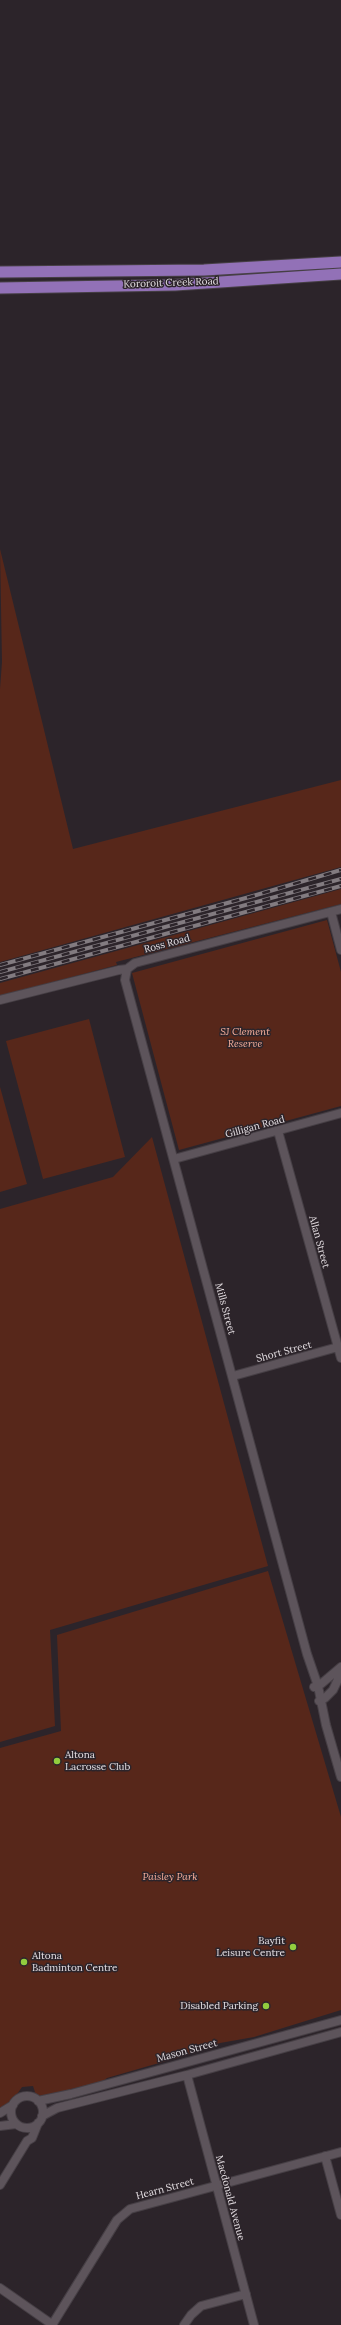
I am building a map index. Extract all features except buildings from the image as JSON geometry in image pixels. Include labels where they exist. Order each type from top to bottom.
[{"type":"main road","name":"Kororoit Creek Road","points":[[2,272],[204,270],[341,262]]},
{"type":"main road","points":[[2,272],[2,288]]},
{"type":"main road","name":"Kororoit Creek Road","points":[[2,288],[175,285],[341,274]]},
{"type":"street","name":"Ross Road","points":[[0,1000],[127,969],[135,963],[341,910]]},
{"type":"street","points":[[331,912],[341,950]]},
{"type":"street","name":"Mills Street","points":[[127,969],[125,980],[341,1777]]},
{"type":"street","name":"Gilligan Road","points":[[174,1159],[341,1113]]},
{"type":"street","name":"Allan Street","points":[[278,1131],[340,1348],[341,1358]]},
{"type":"street","name":"Short Street","points":[[233,1376],[340,1348]]},
{"type":"street","points":[[316,1686],[341,1667]]},
{"type":"street","points":[[320,1701],[333,1690],[341,1673]]},
{"type":"street","name":"Mason Street","points":[[38,2101],[71,2094],[341,2020]]},
{"type":"street","points":[[0,2126],[18,2125],[27,2128],[57,2108],[187,2075],[242,2058],[341,2032]]},
{"type":"street","points":[[239,2047],[242,2058]]},
{"type":"street","name":"Macdonald Avenue","points":[[187,2075],[254,2325]]},
{"type":"street","points":[[0,2113],[24,2097],[31,2097],[38,2101],[42,2108],[40,2120],[32,2138],[27,2141],[0,2186]]},
{"type":"street","points":[[13,2105],[11,2113],[27,2141]]},
{"type":"street","name":"Hearn Street","points":[[53,2325],[123,2214],[130,2209],[341,2152]]},
{"type":"street","points":[[325,2156],[341,2215]]},
{"type":"street","points":[[0,2288],[53,2325]]},
{"type":"street","points":[[184,2325],[191,2315],[201,2306],[246,2294]]},
{"type":"green space","points":[[0,549],[73,849],[341,780],[341,867],[0,962],[0,689],[2,662]]},
{"type":"green space","points":[[341,889],[341,904],[116,962],[117,965],[0,996],[0,983]]},
{"type":"green space","name":"SJ Clement Reserve","points":[[327,920],[341,972],[341,1106],[179,1150],[132,973]]},
{"type":"green space","points":[[89,1019],[125,1157],[43,1179],[6,1041]]},
{"type":"green space","points":[[0,1087],[27,1184],[0,1192]]},
{"type":"green space","points":[[152,1137],[268,1566],[50,1630],[55,1726],[0,1742],[0,1209],[113,1177]]},
{"type":"green space","name":"Paisley Park","points":[[268,1571],[341,1817],[341,2010],[254,2037],[220,2043],[190,2054],[107,2078],[102,2082],[71,2089],[71,2093],[40,2097],[36,2095],[33,2086],[22,2087],[10,2104],[0,2111],[0,1748],[61,1731],[57,1635]]},
{"type":"railway","points":[[0,965],[253,896],[341,870]]},
{"type":"railway","points":[[0,972],[341,879]]},
{"type":"railway","points":[[0,979],[341,886]]},
{"type":"place","name":"Altona Lacrosse Club","points":[[57,1761]]},
{"type":"place","name":"Bayfit Leisure Centre","points":[[293,1947]]},
{"type":"place","name":"Altona Badminton Centre","points":[[24,1962]]},
{"type":"place","name":"Disabled Parking","points":[[266,2006]]}]
